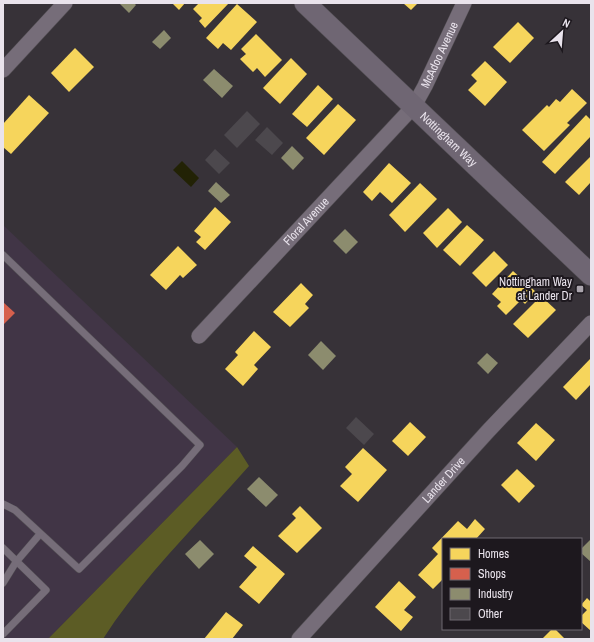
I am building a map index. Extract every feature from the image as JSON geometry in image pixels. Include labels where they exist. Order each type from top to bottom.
[{"type":"street","points":[[3,70],[65,3]]},
{"type":"street","name":"Nottingham Way","points":[[305,3],[591,275]]},
{"type":"street","name":"McAdoo Avenue","points":[[414,106],[464,3]]},
{"type":"street","name":"Floral Avenue","points":[[199,336],[414,106]]},
{"type":"street","name":"Lander Drive","points":[[299,639],[489,430],[591,323]]},
{"type":"lane","points":[[3,255],[200,445],[182,466],[79,569],[15,510],[3,504]]},
{"type":"lane","points":[[3,583],[16,562],[40,534]]},
{"type":"lane","points":[[3,548],[46,590],[3,634]]},
{"type":"shaded area","points":[[182,161],[199,178],[191,187],[173,170]]},
{"type":"shaded area","points":[[3,225],[237,447],[48,639],[3,639]]},
{"type":"shaded area","points":[[237,447],[249,466],[154,571],[119,615],[103,639],[48,639]]},
{"type":"building: Homes","points":[[172,3],[185,3],[179,10]]},
{"type":"building: Homes","points":[[199,3],[229,3],[205,28],[199,21],[202,18],[193,9]]},
{"type":"building: Homes","points":[[403,3],[418,3],[411,10]]},
{"type":"building: Homes","points":[[237,4],[257,22],[231,50],[223,43],[218,49],[206,38]]},
{"type":"building: Homes","points":[[518,22],[534,38],[510,63],[493,47]]},
{"type":"building: Homes","points":[[256,34],[282,60],[265,77],[257,68],[253,72],[240,59],[246,54],[241,49]]},
{"type":"building: Homes","points":[[75,48],[94,67],[69,92],[51,73]]},
{"type":"building: Homes","points":[[291,58],[307,74],[280,104],[263,88]]},
{"type":"building: Homes","points":[[485,61],[507,82],[485,106],[468,90],[477,81],[471,75]]},
{"type":"building: Homes","points":[[318,85],[333,99],[307,127],[292,114]]},
{"type":"building: Homes","points":[[572,89],[587,103],[567,123],[570,125],[544,151],[522,130],[547,105],[549,107],[556,99],[560,102]]},
{"type":"building: Homes","points":[[29,95],[49,113],[11,154],[3,147],[3,124]]},
{"type":"building: Homes","points":[[338,104],[356,120],[324,155],[306,138]]},
{"type":"building: Homes","points":[[586,115],[591,120],[591,136],[555,174],[542,162]]},
{"type":"building: Homes","points":[[591,156],[591,182],[579,195],[565,182]]},
{"type":"building: Homes","points":[[389,163],[411,183],[392,203],[380,192],[372,201],[363,192]]},
{"type":"building: Homes","points":[[420,183],[437,199],[405,232],[389,215]]},
{"type":"building: Homes","points":[[215,207],[231,222],[205,250],[196,242],[201,237],[194,231]]},
{"type":"building: Homes","points":[[448,208],[462,222],[437,248],[423,233]]},
{"type":"building: Homes","points":[[467,225],[484,240],[460,266],[443,250]]},
{"type":"building: Homes","points":[[178,246],[197,265],[183,278],[180,275],[166,290],[150,275]]},
{"type":"building: Homes","points":[[494,251],[508,265],[486,287],[472,273]]},
{"type":"building: Homes","points":[[513,271],[536,292],[525,304],[521,300],[506,315],[497,306],[501,302],[492,294]]},
{"type":"building: Homes","points":[[301,283],[313,295],[305,304],[309,308],[290,327],[273,312]]},
{"type":"building: Homes","points":[[541,296],[556,310],[528,338],[513,324]]},
{"type":"building: Homes","points":[[254,331],[271,347],[254,365],[258,369],[243,386],[225,369],[238,355],[235,352]]},
{"type":"building: Homes","points":[[591,358],[591,384],[576,400],[563,387]]},
{"type":"building: Homes","points":[[410,422],[426,437],[408,456],[392,441]]},
{"type":"building: Homes","points":[[536,423],[555,440],[536,461],[517,443]]},
{"type":"building: Homes","points":[[363,448],[387,470],[358,502],[340,486],[352,474],[345,467]]},
{"type":"building: Homes","points":[[517,469],[535,486],[519,503],[501,485]]},
{"type":"building: Homes","points":[[300,506],[322,528],[297,553],[278,536],[296,518],[292,514]]},
{"type":"building: Homes","points":[[475,519],[485,529],[477,538],[442,538],[442,580],[433,589],[418,575],[438,554],[432,548],[458,521],[467,529]]},
{"type":"building: Homes","points":[[253,546],[285,574],[259,604],[239,587],[257,567],[244,556]]},
{"type":"building: Homes","points":[[399,581],[416,597],[404,610],[413,617],[401,631],[375,607]]},
{"type":"building: Homes","points":[[587,598],[591,602],[591,631],[582,623],[582,615],[587,610],[582,606]]},
{"type":"building: Homes","points":[[226,612],[243,625],[232,639],[204,639]]},
{"type":"building: Homes","points":[[551,630],[556,630],[565,639],[542,639]]},
{"type":"building: Shops","points":[[3,302],[15,313],[3,325]]},
{"type":"building: Industry","points":[[119,3],[134,3],[136,5],[129,13]]},
{"type":"building: Industry","points":[[164,30],[171,38],[160,49],[152,42]]},
{"type":"building: Industry","points":[[214,69],[233,86],[222,98],[203,80]]},
{"type":"building: Industry","points":[[292,146],[304,158],[293,170],[281,158]]},
{"type":"building: Industry","points":[[216,182],[230,195],[221,203],[208,191]]},
{"type":"building: Industry","points":[[345,229],[358,242],[346,254],[333,241]]},
{"type":"building: Industry","points":[[321,341],[336,356],[323,370],[308,355]]},
{"type":"building: Industry","points":[[487,353],[498,363],[488,374],[477,363]]},
{"type":"building: Industry","points":[[259,477],[278,495],[266,507],[247,489]]},
{"type":"building: Industry","points":[[591,539],[591,562],[582,554],[582,548]]},
{"type":"building: Industry","points":[[200,540],[214,554],[199,569],[185,554]]},
{"type":"building: Other","points":[[247,111],[260,124],[237,148],[224,135]]},
{"type":"building: Other","points":[[267,127],[283,143],[272,155],[255,140]]},
{"type":"building: Other","points":[[215,149],[230,163],[219,174],[205,160]]},
{"type":"building: Other","points":[[356,417],[374,434],[364,445],[346,428]]},
{"type":"place","name":"Nottingham Way at Lander Dr","points":[[580,289]]}]
